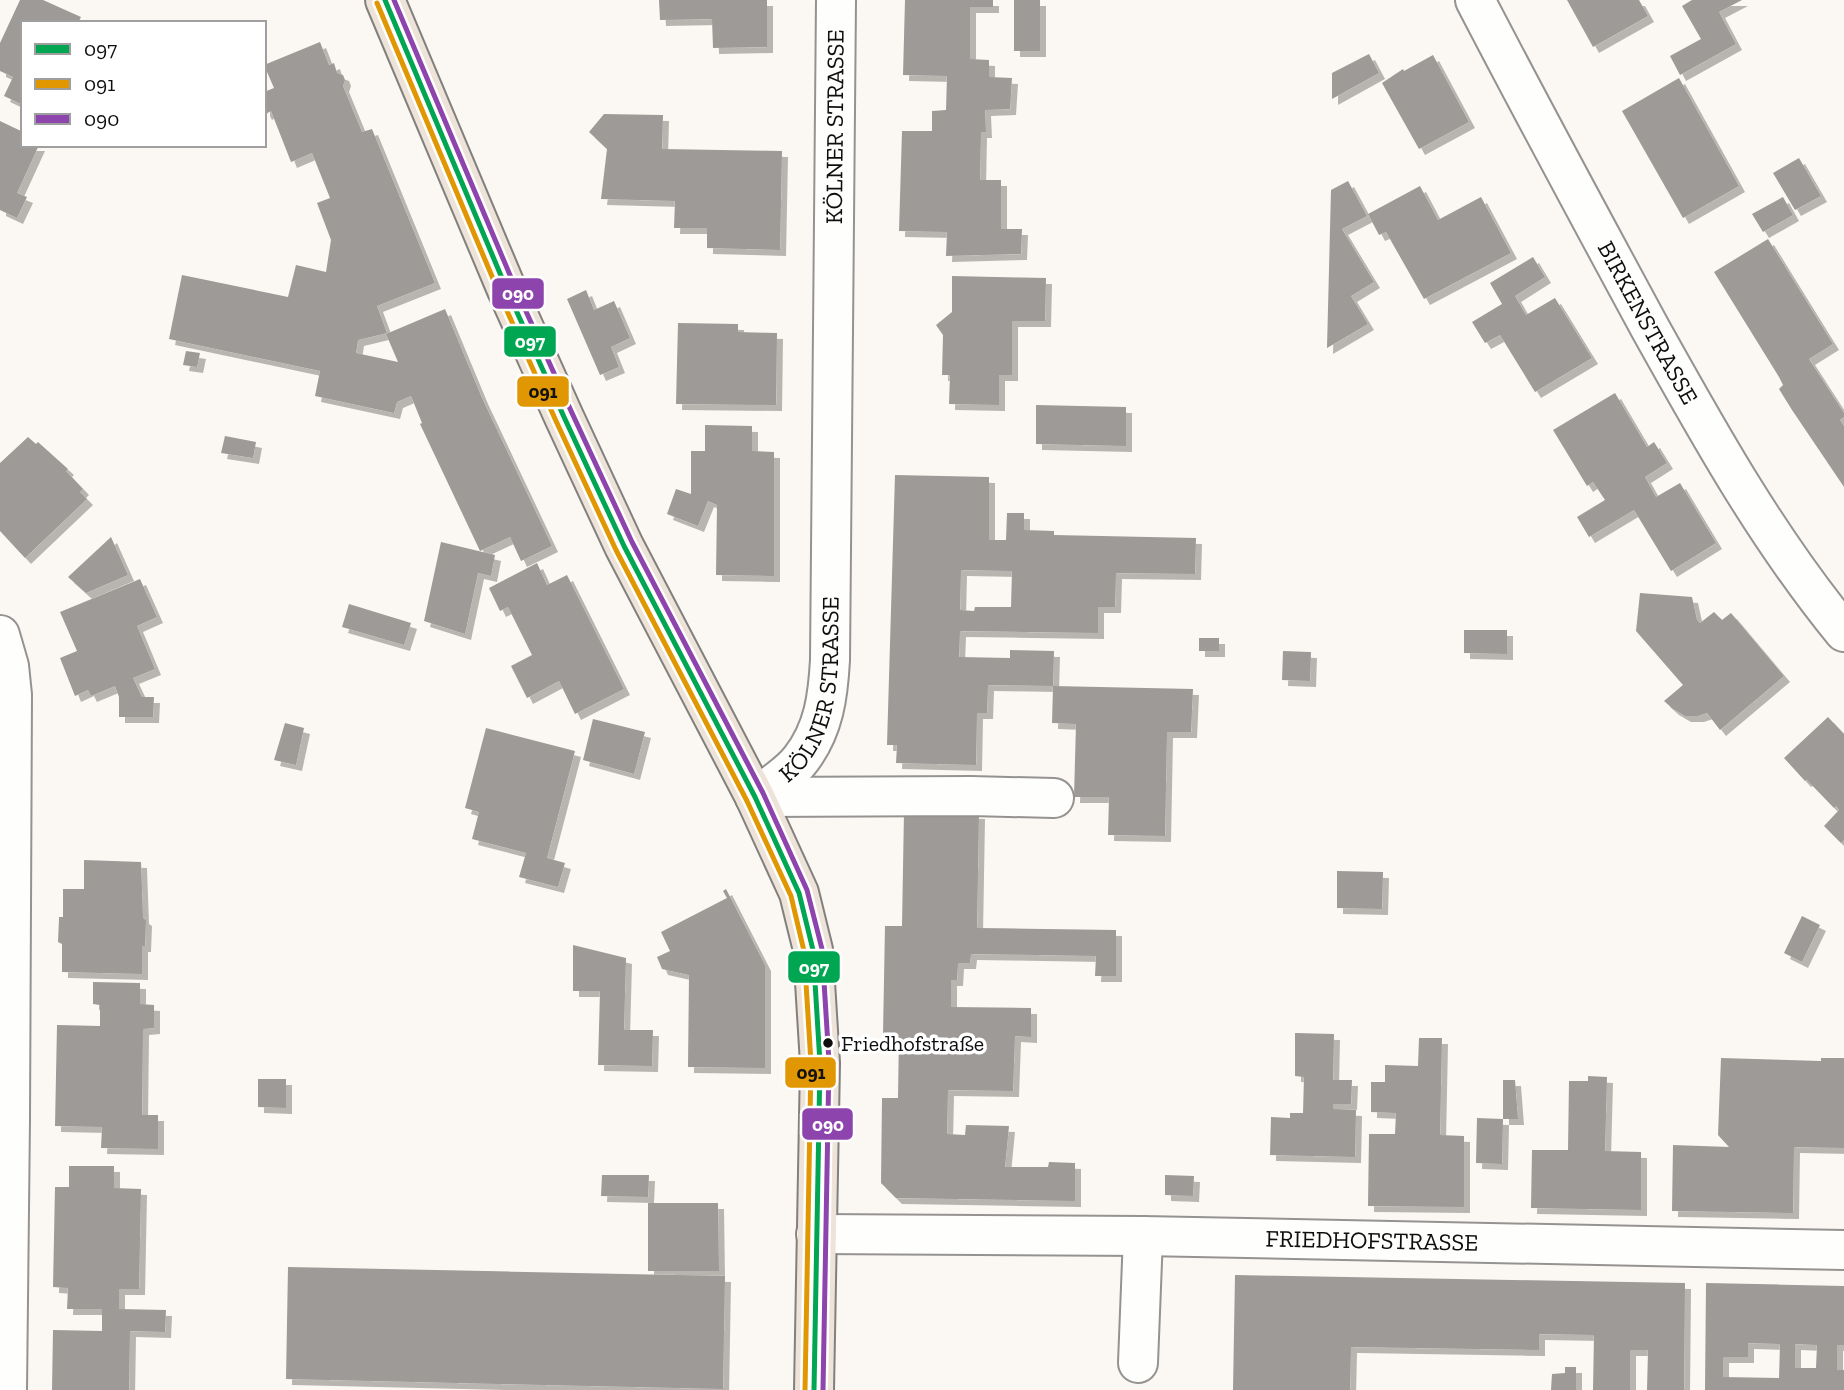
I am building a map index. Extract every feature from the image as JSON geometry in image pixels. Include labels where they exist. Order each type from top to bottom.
[{"type":"main road","points":[[385,0],[507,290],[580,451],[652,602],[755,797]]},
{"type":"main road","name":"KÖLNER STRASSE","points":[[755,797],[792,873],[813,950],[820,1063],[814,1390]]},
{"type":"street","name":"KÖLNER STRASSE","points":[[755,797],[800,761],[818,732],[828,699],[836,0]]},
{"type":"street","name":"BIRKENSTRASSE","points":[[1475,0],[1708,433],[1764,525],[1844,632]]},
{"type":"street","points":[[0,635],[9,666],[12,695],[5,1119],[7,1390]]},
{"type":"street","points":[[755,797],[1054,798]]},
{"type":"street","name":"FRIEDHOFSTRASSE","points":[[816,1234],[1143,1236],[1844,1250]]},
{"type":"street","points":[[1138,1363],[1143,1236]]},
{"type":"building","points":[[20,0],[43,0],[81,17],[79,21],[21,21],[21,104],[4,96],[13,77],[0,71],[0,43]]},
{"type":"building","points":[[659,0],[767,0],[767,47],[713,48],[712,19],[660,20]]},
{"type":"building","points":[[905,0],[993,0],[993,7],[970,7],[970,59],[989,60],[989,77],[1012,78],[1010,109],[985,110],[986,132],[981,132],[980,180],[1001,180],[1001,229],[1022,229],[1021,254],[946,256],[947,232],[899,231],[902,131],[932,131],[932,111],[946,110],[947,76],[903,75]]},
{"type":"building","points":[[1014,0],[1040,0],[1040,51],[1014,51]]},
{"type":"building","points":[[1567,0],[1639,0],[1648,16],[1593,47]]},
{"type":"building","points":[[1692,0],[1742,0],[1719,12],[1736,44],[1680,75],[1670,56],[1701,39],[1682,6]]},
{"type":"building","points":[[320,42],[329,65],[334,63],[337,73],[343,75],[343,86],[362,132],[372,129],[435,283],[377,306],[387,333],[358,340],[356,353],[398,362],[386,334],[445,309],[482,398],[552,546],[521,561],[510,537],[480,551],[420,424],[422,423],[411,396],[397,402],[394,413],[315,396],[320,371],[169,339],[182,275],[288,297],[296,265],[326,272],[331,240],[317,203],[330,198],[312,153],[291,162],[271,111],[266,114],[266,91],[274,88],[266,64]]},
{"type":"building","points":[[1369,54],[1379,73],[1332,99],[1332,73]]},
{"type":"building","points":[[1433,55],[1469,122],[1419,149],[1382,83],[1403,69],[1404,71]]},
{"type":"building","points":[[1679,78],[1739,186],[1683,218],[1622,111]]},
{"type":"building","points":[[604,114],[663,115],[662,149],[782,151],[780,250],[707,248],[707,228],[674,228],[675,201],[601,199],[607,149],[589,132]]},
{"type":"building","points":[[0,121],[21,131],[21,147],[38,147],[17,193],[27,197],[17,218],[0,210]]},
{"type":"building","points":[[1799,158],[1821,196],[1795,210],[1773,173]]},
{"type":"building","points":[[1348,181],[1367,216],[1342,229],[1374,282],[1351,296],[1368,324],[1327,348],[1331,190]]},
{"type":"building","points":[[1420,186],[1438,220],[1481,197],[1511,253],[1424,299],[1386,232],[1379,235],[1368,214]]},
{"type":"building","points":[[1783,197],[1793,215],[1763,232],[1752,214]]},
{"type":"building","points":[[1768,239],[1833,344],[1809,359],[1844,413],[1840,420],[1844,426],[1844,487],[1779,389],[1783,385],[1779,377],[1714,272]]},
{"type":"building","points":[[1533,257],[1545,277],[1515,296],[1526,315],[1555,298],[1592,358],[1535,392],[1500,335],[1485,343],[1472,322],[1502,304],[1490,283]]},
{"type":"building","points":[[952,276],[1046,278],[1045,321],[1012,321],[1012,375],[999,375],[999,405],[949,404],[950,375],[942,375],[943,335],[936,325],[952,312]]},
{"type":"building","points":[[586,290],[594,310],[614,301],[630,338],[611,347],[619,367],[600,375],[567,299]]},
{"type":"building","points":[[678,323],[738,324],[738,332],[777,333],[776,405],[676,404]]},
{"type":"building","points":[[186,351],[200,353],[197,367],[183,365]]},
{"type":"building","points":[[1615,393],[1647,447],[1654,442],[1667,463],[1645,477],[1656,497],[1680,483],[1716,543],[1671,571],[1634,510],[1589,537],[1577,517],[1605,500],[1593,482],[1587,486],[1553,430]]},
{"type":"building","points":[[1036,405],[1126,407],[1126,446],[1036,444]]},
{"type":"building","points":[[705,425],[752,426],[752,451],[774,452],[774,576],[716,575],[717,505],[708,501],[698,526],[667,514],[676,489],[691,494],[691,451],[705,451]]},
{"type":"building","points":[[225,436],[256,442],[253,458],[221,453]]},
{"type":"building","points":[[28,437],[36,444],[38,442],[68,469],[66,471],[83,489],[80,492],[87,499],[25,558],[0,531],[0,463]]},
{"type":"building","points":[[895,475],[989,477],[989,540],[1006,540],[1007,513],[1024,513],[1024,530],[1054,531],[1054,535],[1196,538],[1195,574],[1116,573],[1115,607],[1098,607],[1098,633],[960,631],[959,657],[1010,658],[1010,650],[1054,651],[1053,686],[988,685],[987,713],[977,713],[976,765],[896,763],[897,745],[887,745]],"holes":[[[961,570],[1012,571],[1011,607],[975,607],[974,611],[960,610]]]},
{"type":"building","points":[[111,537],[128,575],[86,593],[68,577]]},
{"type":"building","points":[[441,542],[495,555],[491,576],[478,573],[465,634],[424,621]]},
{"type":"building","points":[[537,563],[547,585],[567,575],[624,689],[575,714],[559,681],[527,698],[511,666],[532,655],[508,607],[500,611],[489,588]]},
{"type":"building","points":[[140,579],[157,617],[137,626],[155,669],[133,678],[142,697],[154,697],[153,717],[119,717],[119,697],[115,686],[91,696],[88,690],[75,696],[60,658],[77,651],[60,612]]},
{"type":"building","points":[[1640,593],[1692,597],[1700,623],[1714,612],[1722,620],[1731,613],[1784,676],[1720,730],[1707,713],[1685,716],[1664,701],[1683,685],[1636,631]]},
{"type":"building","points":[[349,604],[411,623],[404,645],[342,627]]},
{"type":"building","points":[[1464,630],[1507,630],[1507,654],[1464,653]]},
{"type":"building","points":[[1199,638],[1219,638],[1219,651],[1199,651]]},
{"type":"building","points":[[1283,651],[1311,652],[1310,681],[1282,680]]},
{"type":"building","points":[[1053,686],[1193,689],[1191,732],[1167,732],[1165,836],[1108,835],[1109,797],[1074,797],[1076,724],[1052,723]]},
{"type":"building","points":[[1828,717],[1844,734],[1844,840],[1841,843],[1824,826],[1839,810],[1805,781],[1784,758]]},
{"type":"building","points":[[593,719],[645,732],[634,774],[583,760]]},
{"type":"building","points":[[285,723],[304,728],[296,765],[274,760]]},
{"type":"building","points":[[486,728],[575,751],[547,858],[565,863],[558,887],[519,877],[526,853],[472,839],[479,812],[465,808]]},
{"type":"building","points":[[904,811],[979,813],[977,928],[1116,930],[1116,976],[1095,976],[1096,956],[971,954],[970,963],[958,963],[957,980],[951,980],[951,1007],[1031,1008],[1031,1037],[1015,1036],[1013,1091],[948,1090],[947,1134],[965,1135],[966,1125],[1009,1126],[1005,1167],[1048,1167],[1049,1162],[1075,1163],[1075,1201],[896,1198],[881,1183],[882,1098],[898,1098],[899,1034],[883,1034],[885,926],[902,926]]},
{"type":"building","points":[[84,860],[141,862],[143,918],[146,920],[142,974],[62,972],[62,944],[58,942],[59,917],[63,917],[63,889],[84,889]]},
{"type":"building","points":[[1337,871],[1383,872],[1382,909],[1337,908]]},
{"type":"building","points":[[726,889],[765,965],[765,1068],[688,1067],[689,975],[662,969],[657,957],[670,951],[661,932],[727,898],[723,891]]},
{"type":"building","points":[[1802,916],[1820,925],[1802,962],[1784,953]]},
{"type":"building","points":[[573,945],[626,958],[624,1030],[653,1030],[652,1066],[598,1065],[600,991],[573,991]]},
{"type":"building","points":[[93,982],[140,983],[140,1004],[154,1005],[154,1028],[143,1029],[142,1115],[158,1115],[158,1149],[101,1148],[102,1127],[55,1126],[57,1025],[100,1026],[100,1005],[93,1004]]},
{"type":"building","points":[[1295,1033],[1334,1034],[1333,1080],[1352,1080],[1351,1104],[1333,1104],[1333,1109],[1356,1110],[1355,1157],[1270,1155],[1271,1117],[1290,1118],[1290,1113],[1303,1113],[1304,1077],[1295,1076]]},
{"type":"building","points":[[1419,1038],[1442,1038],[1440,1135],[1464,1136],[1464,1207],[1368,1206],[1369,1134],[1395,1134],[1396,1113],[1371,1112],[1371,1082],[1385,1082],[1385,1065],[1418,1066]]},
{"type":"building","points":[[1721,1058],[1821,1061],[1821,1058],[1844,1058],[1844,1148],[1794,1147],[1793,1213],[1672,1211],[1673,1145],[1729,1147],[1718,1135]]},
{"type":"building","points":[[1588,1076],[1607,1077],[1605,1151],[1641,1152],[1641,1210],[1531,1208],[1532,1150],[1568,1150],[1569,1081],[1588,1081]]},
{"type":"building","points":[[258,1079],[286,1079],[286,1108],[258,1107]]},
{"type":"building","points":[[1503,1080],[1515,1080],[1518,1119],[1503,1119]]},
{"type":"building","points":[[1477,1118],[1503,1119],[1502,1164],[1476,1163]]},
{"type":"building","points":[[69,1166],[114,1166],[114,1188],[141,1189],[139,1289],[119,1289],[119,1309],[166,1310],[165,1332],[130,1331],[129,1390],[52,1390],[53,1330],[102,1331],[102,1309],[67,1309],[68,1288],[53,1287],[55,1187],[69,1187]]},
{"type":"building","points":[[602,1175],[649,1175],[648,1197],[601,1196]]},
{"type":"building","points":[[1165,1175],[1194,1176],[1193,1196],[1165,1195]]},
{"type":"building","points":[[648,1203],[718,1203],[719,1271],[648,1271]]},
{"type":"building","points":[[288,1267],[725,1276],[723,1389],[286,1379]]},
{"type":"building","points":[[1235,1275],[1685,1283],[1684,1390],[1647,1390],[1648,1350],[1630,1350],[1630,1390],[1593,1390],[1594,1335],[1539,1334],[1539,1350],[1351,1347],[1350,1390],[1233,1390]]},
{"type":"building","points":[[1706,1283],[1844,1286],[1844,1345],[1837,1345],[1837,1370],[1844,1370],[1844,1390],[1705,1390]],"holes":[[[1748,1343],[1780,1344],[1779,1378],[1723,1377],[1723,1357],[1748,1357]],[[1795,1344],[1817,1345],[1816,1368],[1795,1368]]]},
{"type":"building","points":[[1565,1367],[1576,1367],[1576,1390],[1551,1390],[1552,1374],[1565,1373]]},
{"type":"transit line","name":"097","points":[[385,0],[507,290],[564,417],[624,546],[755,797],[799,893],[813,950],[820,1063],[814,1390]]},
{"type":"transit line","name":"090","points":[[394,0],[515,287],[572,413],[632,542],[763,793],[807,890],[822,949],[829,1062],[823,1390]]},
{"type":"transit line","name":"091","points":[[377,3],[556,421],[616,550],[747,801],[791,896],[804,951],[811,1063],[805,1390]]},
{"type":"place","name":"Friedhofstraße","points":[[828,1043]]}]
